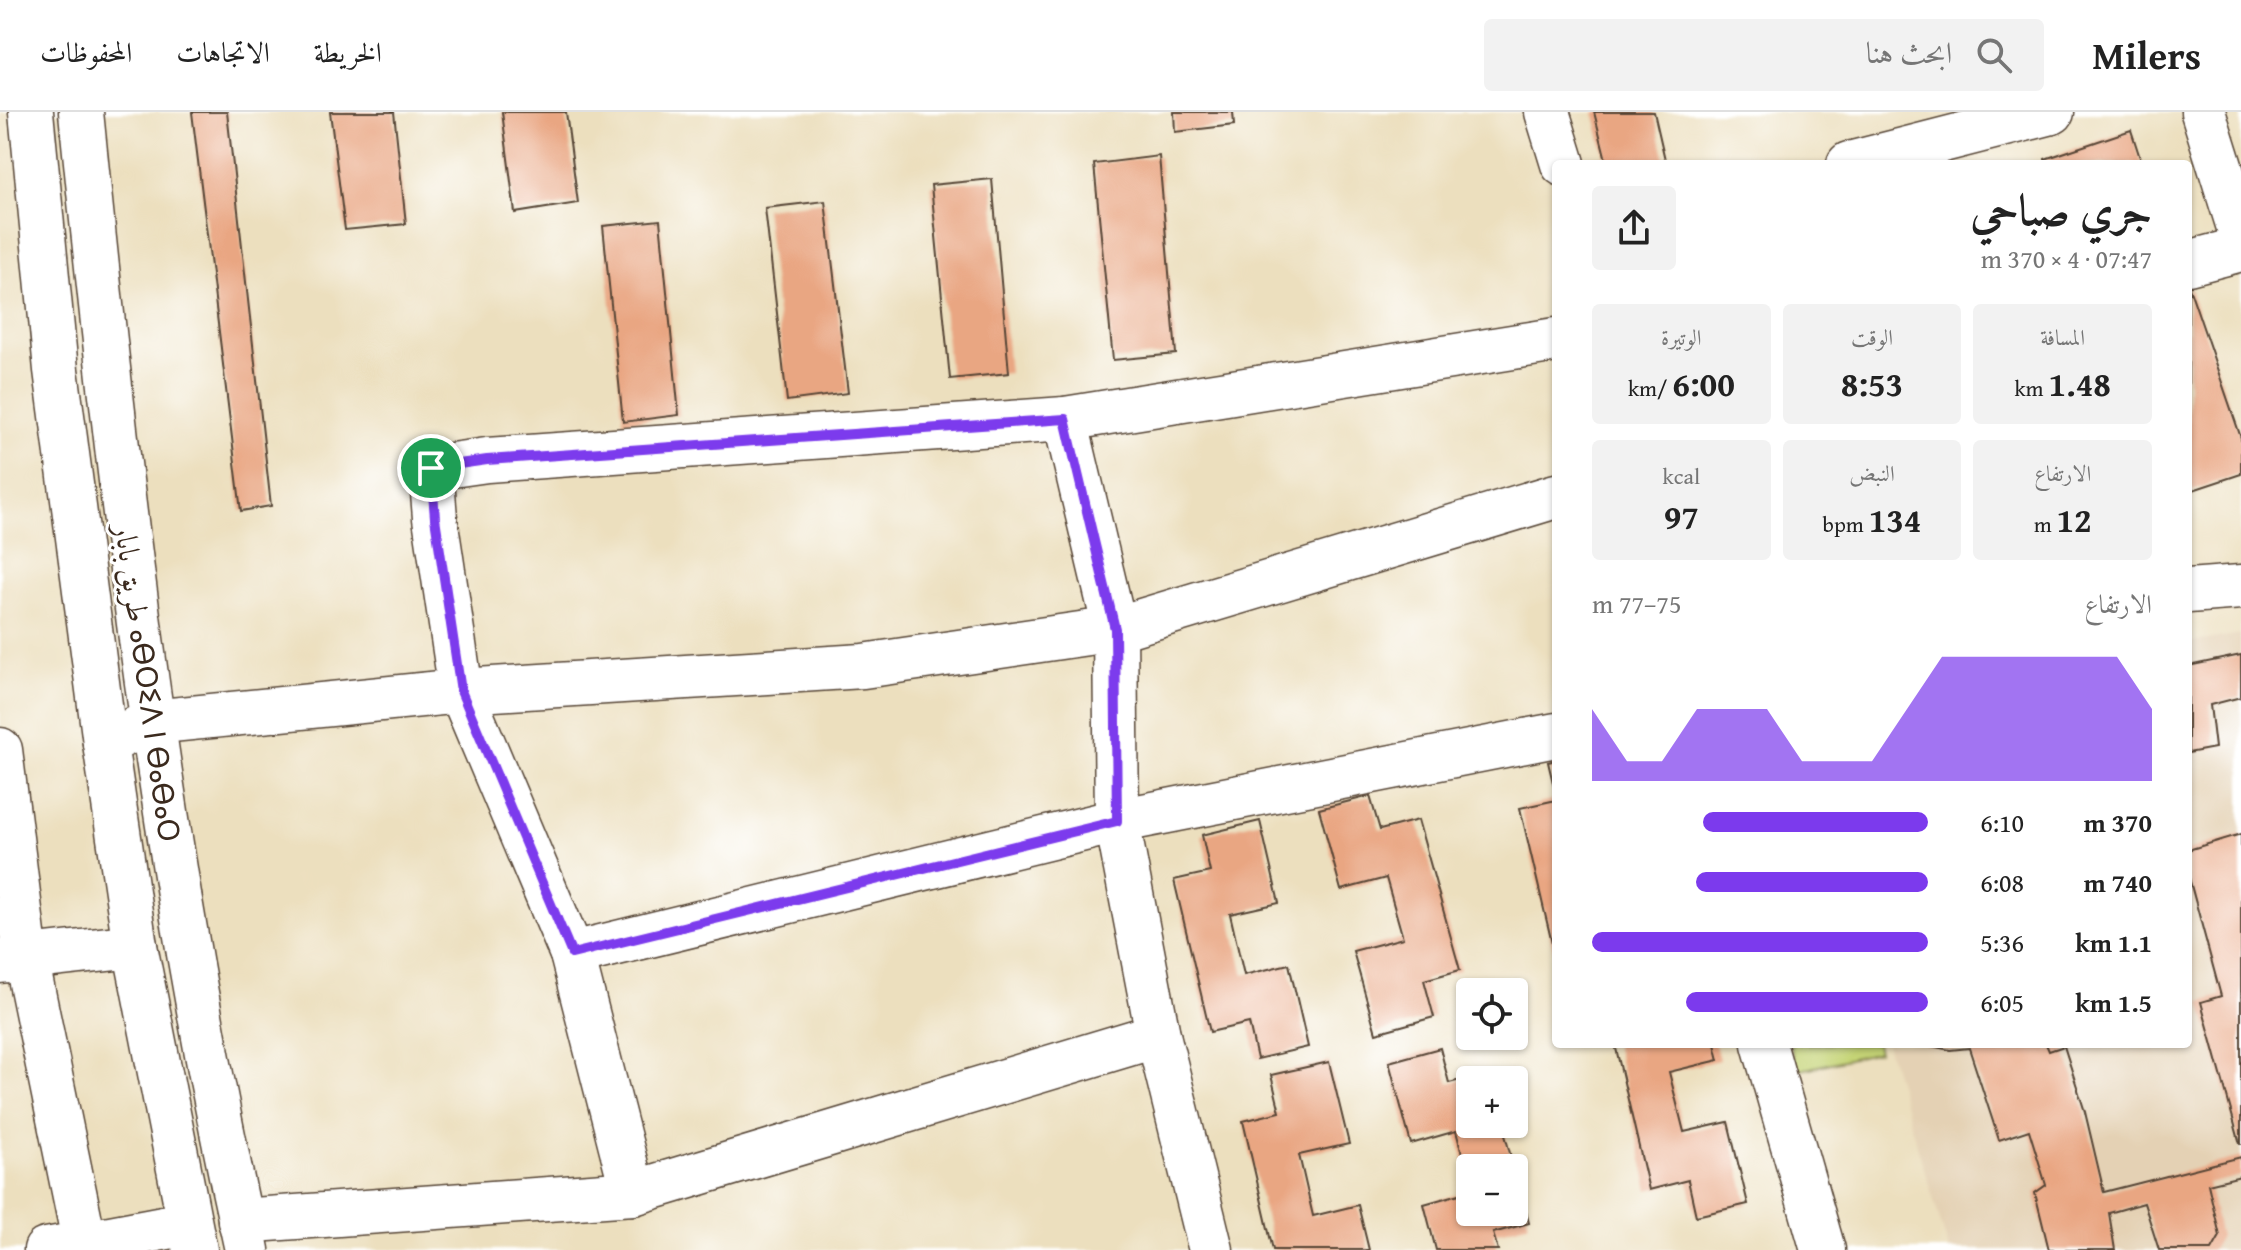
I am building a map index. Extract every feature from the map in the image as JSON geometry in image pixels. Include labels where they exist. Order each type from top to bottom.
[{"type":"street","name":"طريق بابار ⴰⴱⵔⵉⴷ ⵏ ⴱⴰⴱⴰⵔ","points":[[31,112],[56,370],[105,743],[135,946],[192,1236]]},
{"type":"street","name":"طريق بابار ⴰⴱⵔⵉⴷ ⵏ ⴱⴰⴱⴰⵔ","points":[[81,112],[109,394],[151,722],[187,944],[244,1236]]},
{"type":"street","points":[[1547,112],[1562,160]]},
{"type":"street","points":[[2203,112],[2241,234]]},
{"type":"street","points":[[1864,160],[2038,114]]},
{"type":"street","points":[[2192,262],[2241,249]]},
{"type":"street","points":[[633,1193],[572,954],[461,691],[435,518],[431,468],[487,460],[1065,419],[1552,341]]},
{"type":"street","points":[[1065,419],[1115,629],[1117,821],[1158,1035],[1211,1250]]},
{"type":"street","points":[[105,743],[151,722],[461,691],[863,666],[1115,629],[1552,497]]},
{"type":"street","points":[[572,954],[1117,821],[1552,736]]},
{"type":"street","points":[[0,750],[13,960],[72,1247],[192,1236]]},
{"type":"street","points":[[13,960],[135,946]]},
{"type":"street","points":[[244,1236],[633,1193],[1158,1035]]},
{"type":"street","points":[[1765,1048],[1823,1250]]},
{"type":"shaded area","points":[[2241,634],[2241,1250],[1949,1250],[1887,1048],[2192,1048],[2192,642]]},
{"type":"green space","points":[[1791,1048],[1877,1048],[1878,1052],[1797,1071]]},
{"type":"building","points":[[192,112],[227,112],[271,506],[241,511]]},
{"type":"building","points":[[330,112],[394,112],[406,224],[345,230]]},
{"type":"building","points":[[502,112],[566,112],[578,203],[515,213]]},
{"type":"building","points":[[1174,112],[1233,112],[1234,125],[1175,132]]},
{"type":"building","points":[[1594,112],[1654,112],[1665,160],[1606,160]]},
{"type":"building","points":[[2131,130],[2141,160],[2045,160]]},
{"type":"building","points":[[1159,156],[1176,354],[1113,360],[1094,164]]},
{"type":"building","points":[[992,179],[1009,373],[950,379],[931,185]]},
{"type":"building","points":[[825,201],[848,393],[787,401],[765,208]]},
{"type":"building","points":[[660,220],[679,415],[623,422],[603,226]]},
{"type":"building","points":[[2192,296],[2241,438],[2241,474],[2193,490]]},
{"type":"building","points":[[2241,655],[2241,697],[2210,705],[2215,748],[2192,752],[2192,665]]},
{"type":"building","points":[[1370,796],[1380,830],[1418,820],[1460,970],[1424,980],[1434,1017],[1376,1033],[1353,951],[1403,938],[1386,878],[1341,890],[1319,809]]},
{"type":"building","points":[[1552,801],[1552,943],[1520,808]]},
{"type":"building","points":[[1260,821],[1279,903],[1230,914],[1244,975],[1289,964],[1308,1047],[1257,1059],[1249,1023],[1210,1032],[1174,880],[1210,872],[1202,835]]},
{"type":"building","points":[[2241,834],[2241,1144],[2201,1002],[2221,996],[2192,889],[2192,849]]},
{"type":"building","points":[[1440,1048],[1449,1083],[1456,1081],[1456,1131],[1411,1144],[1389,1062]]},
{"type":"building","points":[[1616,1048],[1716,1048],[1719,1060],[1669,1072],[1684,1132],[1728,1122],[1748,1204],[1696,1216],[1688,1180],[1649,1190]]},
{"type":"building","points":[[1969,1048],[2048,1048],[2049,1051],[2065,1048],[2085,1112],[2104,1192],[2241,1157],[2241,1176],[2208,1184],[2220,1236],[2212,1250],[2159,1250],[2144,1203],[2109,1213],[2115,1250],[2049,1250],[2035,1193],[2046,1185],[2029,1130],[1999,1140]]},
{"type":"building","points":[[1329,1062],[1349,1144],[1299,1155],[1313,1216],[1358,1205],[1369,1250],[1273,1250],[1243,1121],[1280,1112],[1271,1075]]},
{"type":"building","points":[[1458,1138],[1506,1138],[1510,1154],[1462,1154]]},
{"type":"building","points":[[1456,1195],[1456,1226],[1518,1226],[1493,1233],[1498,1250],[1436,1250],[1424,1204]]},
{"type":"route","points":[[1065,419],[1115,629],[1117,821],[572,954],[461,691],[435,518],[431,468],[487,460],[1065,419]]}]
